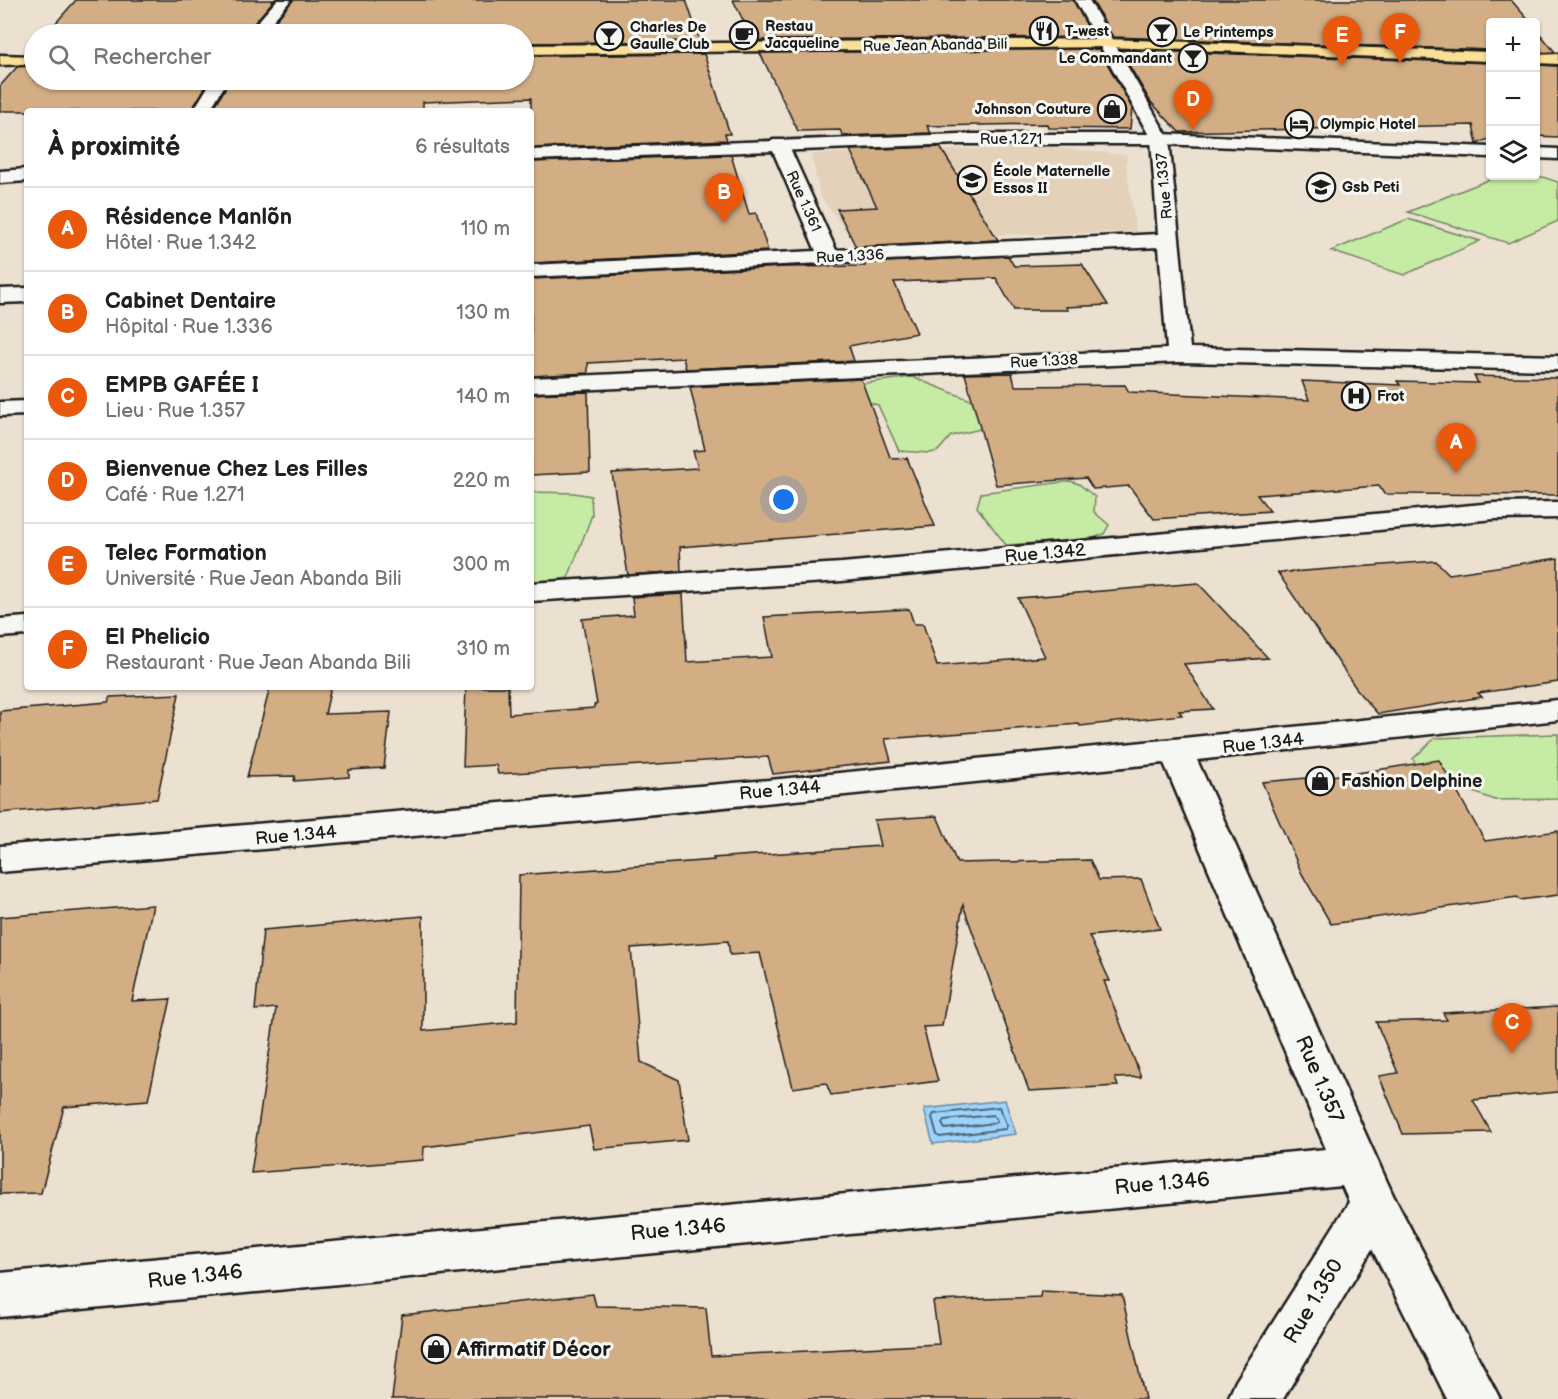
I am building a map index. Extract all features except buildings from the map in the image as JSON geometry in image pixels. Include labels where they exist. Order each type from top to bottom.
[{"type":"main road","name":"Rue Jean Abanda Bili","points":[[534,50],[1105,43],[1486,57]]},
{"type":"main road","points":[[1540,58],[1558,59]]},
{"type":"main road","points":[[0,60],[24,60]]},
{"type":"street","points":[[263,24],[284,0]]},
{"type":"street","name":"Rue 1.337","points":[[1082,0],[1160,139],[1179,355]]},
{"type":"street","points":[[203,108],[214,90]]},
{"type":"street","name":"Rue 1.271","points":[[534,154],[959,139],[1160,139],[1486,152]]},
{"type":"street","name":"Rue 1.361","points":[[779,144],[829,257]]},
{"type":"street","points":[[1540,153],[1558,154]]},
{"type":"street","points":[[0,177],[24,176]]},
{"type":"street","name":"Rue 1.336","points":[[534,271],[1169,240]]},
{"type":"street","points":[[0,296],[24,295]]},
{"type":"street","points":[[1527,363],[1558,345]]},
{"type":"street","name":"Rue 1.338","points":[[534,385],[1179,355],[1558,363]]},
{"type":"street","points":[[0,410],[24,408]]},
{"type":"street","name":"Rue 1.342","points":[[534,591],[842,572],[1494,511],[1555,513]]},
{"type":"street","points":[[0,628],[24,626]]},
{"type":"street","name":"Rue 1.344","points":[[0,859],[290,836],[1177,753],[1558,710]]},
{"type":"street","name":"Rue 1.357","points":[[1177,753],[1365,1184],[1474,1399]]},
{"type":"street","name":"Rue 1.346","points":[[0,1295],[1365,1184]]},
{"type":"street","name":"Rue 1.350","points":[[1254,1399],[1365,1184]]},
{"type":"shaded area","name":"École Maternelle Essos II","points":[[1045,147],[1127,155],[1126,164],[1136,232],[851,238],[820,196],[811,154]]},
{"type":"green space","points":[[1540,176],[1558,182],[1558,221],[1508,243],[1408,212],[1488,180],[1540,180]]},
{"type":"green space","points":[[1408,219],[1480,241],[1404,275],[1331,251]]},
{"type":"green space","points":[[912,377],[976,402],[989,427],[951,436],[938,451],[930,453],[899,451],[878,405],[818,389]]},
{"type":"green space","points":[[1070,481],[1079,484],[1095,497],[1094,512],[1109,525],[1104,534],[1089,540],[1006,545],[977,507],[981,493]]},
{"type":"green space","points":[[534,492],[574,493],[591,496],[592,515],[568,578],[534,584]]},
{"type":"green space","points":[[1558,734],[1558,799],[1495,800],[1421,773],[1413,759],[1435,738]]},
{"type":"water","points":[[1005,1100],[1016,1134],[933,1144],[924,1109]]},
{"type":"place","name":"T-west","points":[[1044,31]]},
{"type":"place","name":"Le Printemps","points":[[1162,32]]},
{"type":"place","name":"Restau Jacqueline","points":[[744,35]]},
{"type":"place","name":"Charles De Gaulle Club","points":[[609,36]]},
{"type":"place","name":"Le Commandant","points":[[1193,58]]},
{"type":"place","name":"El Phelicio","points":[[1400,63]]},
{"type":"place","name":"Telec Formation","points":[[1342,66]]},
{"type":"place","name":"Johnson Couture","points":[[1112,109]]},
{"type":"place","name":"Olympic Hotel","points":[[1299,124]]},
{"type":"place","name":"Bienvenue Chez Les Filles","points":[[1193,130]]},
{"type":"place","name":"École Maternelle Essos II","points":[[972,180]]},
{"type":"place","name":"Gsb Peti","points":[[1321,187]]},
{"type":"place","name":"Cabinet Dentaire","points":[[724,223]]},
{"type":"place","name":"Frot","points":[[1356,396]]},
{"type":"place","name":"Résidence Manlõn","points":[[1456,473]]},
{"type":"place","name":"Fashion Delphine","points":[[1320,781]]},
{"type":"place","name":"EMPB GAFÉE I","points":[[1512,1053]]},
{"type":"place","name":"Affirmatif Décor","points":[[436,1349]]}]
